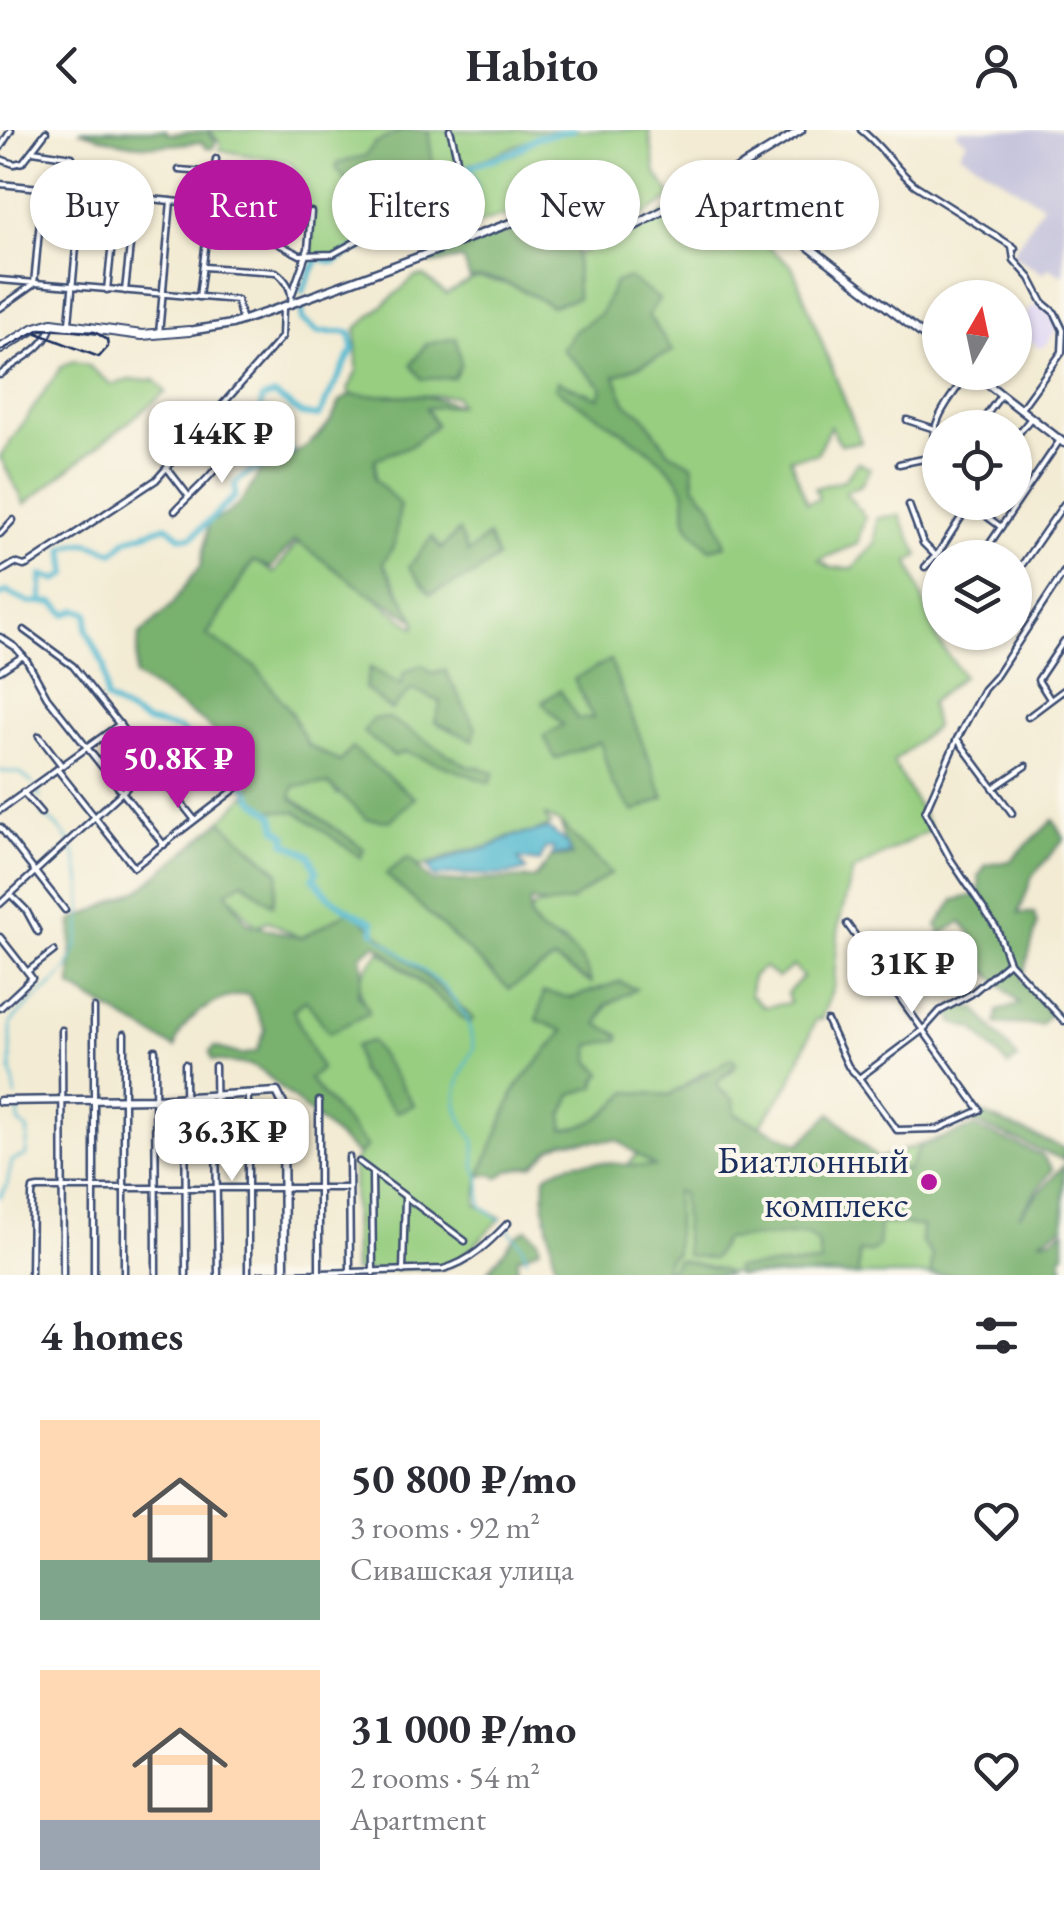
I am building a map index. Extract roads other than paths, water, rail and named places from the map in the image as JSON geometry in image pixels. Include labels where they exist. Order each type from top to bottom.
[{"type":"main road","points":[[0,349],[35,328],[52,323],[159,334],[189,331]]},
{"type":"street","points":[[0,148],[11,130]]},
{"type":"street","points":[[292,250],[305,255],[340,252],[396,218],[447,198],[456,186],[458,174],[450,130]]},
{"type":"street","points":[[752,160],[801,130]]},
{"type":"street","points":[[860,130],[881,145],[915,185],[1014,247],[1014,260],[1062,323],[1062,352],[1020,410],[995,390]]},
{"type":"street","points":[[0,160],[19,164],[46,132]]},
{"type":"street","points":[[32,152],[72,157]]},
{"type":"street","points":[[0,184],[30,187]]},
{"type":"street","points":[[154,200],[174,201]]},
{"type":"street","points":[[159,334],[171,201]]},
{"type":"street","points":[[189,331],[286,306],[516,221],[620,234],[660,212]]},
{"type":"street","points":[[0,308],[34,284],[37,250]]},
{"type":"street","points":[[69,323],[76,250]]},
{"type":"street","points":[[108,290],[112,250]]},
{"type":"street","points":[[125,291],[129,250]]},
{"type":"street","points":[[199,297],[206,250]]},
{"type":"street","points":[[0,572],[15,563],[29,564],[126,503],[167,468],[282,337],[286,306],[306,250]]},
{"type":"street","points":[[812,250],[922,334]]},
{"type":"street","points":[[204,267],[271,271],[283,277],[292,294]]},
{"type":"street","points":[[0,280],[237,300],[242,320]]},
{"type":"street","points":[[0,375],[39,346],[52,323]]},
{"type":"street","points":[[1058,357],[1064,362]]},
{"type":"street","points":[[989,410],[1000,394]]},
{"type":"street","points":[[992,540],[1062,442],[1032,419]]},
{"type":"street","points":[[907,420],[922,425]]},
{"type":"street","points":[[175,510],[186,494],[197,490],[221,462],[236,434]]},
{"type":"street","points":[[898,464],[922,459]]},
{"type":"street","points":[[167,468],[186,494]]},
{"type":"street","points":[[1032,550],[1064,504]]},
{"type":"street","points":[[910,505],[922,543]]},
{"type":"street","points":[[0,534],[12,520]]},
{"type":"street","points":[[993,520],[1001,526]]},
{"type":"street","points":[[1064,572],[984,689],[956,738],[925,812],[996,929],[1009,962],[1064,1021]]},
{"type":"street","points":[[24,630],[73,666],[194,819]]},
{"type":"street","points":[[0,637],[24,656],[47,697],[164,845]]},
{"type":"street","points":[[1050,700],[1038,680],[1064,641]]},
{"type":"street","points":[[0,672],[24,656]]},
{"type":"street","points":[[1028,717],[1064,690]]},
{"type":"street","points":[[0,810],[120,724]]},
{"type":"street","points":[[38,736],[94,818],[134,867],[238,787]]},
{"type":"street","points":[[0,904],[181,738]]},
{"type":"street","points":[[956,738],[1012,813]]},
{"type":"street","points":[[166,783],[190,763]]},
{"type":"street","points":[[995,788],[1026,766]]},
{"type":"street","points":[[177,798],[200,779]]},
{"type":"street","points":[[24,792],[41,813]]},
{"type":"street","points":[[0,827],[65,910]]},
{"type":"street","points":[[10,895],[26,910],[38,932]]},
{"type":"street","points":[[827,1021],[848,1066],[897,1130],[938,1129],[980,1110],[847,924]]},
{"type":"street","points":[[0,936],[31,980],[0,1008]]},
{"type":"street","points":[[28,972],[54,951]]},
{"type":"street","points":[[860,1078],[1009,962]]},
{"type":"street","points":[[94,1008],[94,1275]]},
{"type":"street","points":[[62,1030],[63,1275]]},
{"type":"street","points":[[124,1034],[124,1275]]},
{"type":"street","points":[[155,1050],[156,1275]]},
{"type":"street","points":[[184,1064],[186,1275]]},
{"type":"street","points":[[214,1066],[218,1275]]},
{"type":"street","points":[[0,1101],[186,1098],[272,1090],[281,1096],[284,1274]]},
{"type":"street","points":[[248,1093],[248,1275]]},
{"type":"street","points":[[319,1101],[319,1274]]},
{"type":"street","points":[[349,1157],[350,1274]]},
{"type":"street","points":[[359,1162],[466,1241]]},
{"type":"street","points":[[372,1172],[377,1274]]},
{"type":"street","points":[[31,1275],[33,1189],[350,1188]]},
{"type":"street","points":[[402,1271],[404,1196]]},
{"type":"street","points":[[260,1275],[443,1269],[486,1247],[508,1223]]},
{"type":"water","points":[[549,829],[568,844],[570,854],[552,855],[554,848],[545,848],[540,862],[518,859],[526,870],[504,875],[457,874],[434,878],[428,867],[511,837]]},
{"type":"waterway","points":[[302,292],[318,258],[334,262],[353,250],[411,234],[446,208],[452,219],[475,225],[476,192],[469,167],[516,151],[537,137],[573,130]]},
{"type":"waterway","points":[[0,595],[7,592],[30,603],[42,602],[42,575],[57,580],[67,574],[64,548],[72,545],[90,544],[114,552],[127,539],[167,526],[181,537],[192,537],[235,496],[235,484],[242,477],[291,451],[283,438],[269,435],[251,441],[248,432],[261,411],[262,399],[275,395],[302,414],[319,416],[353,349],[350,332],[319,332],[302,320],[302,307]]},
{"type":"waterway","points":[[42,602],[55,603],[66,614],[77,610],[88,613],[87,630],[104,666],[106,699]]},
{"type":"waterway","points":[[107,700],[146,722],[179,729],[220,757],[228,771],[241,781]]},
{"type":"waterway","points":[[0,771],[20,773],[32,783]]},
{"type":"waterway","points":[[245,786],[254,800],[274,816],[277,829],[287,836],[285,842],[310,855],[317,873],[313,878],[326,893],[373,922],[374,932]]},
{"type":"waterway","points":[[35,787],[40,798]]},
{"type":"waterway","points":[[16,1096],[11,1069],[11,1023],[70,963],[82,914],[73,849],[64,834],[43,815]]},
{"type":"waterway","points":[[377,935],[444,987],[467,1018],[474,1048],[458,1084],[457,1106],[475,1140],[481,1206],[500,1220]]},
{"type":"waterway","points":[[0,1197],[12,1161],[26,1155],[28,1131],[19,1122],[18,1106]]},
{"type":"waterway","points":[[506,1227],[522,1245],[527,1259]]},
{"type":"tram line","points":[[0,351],[40,329],[95,332],[107,340],[108,347],[99,357],[37,333]]},
{"type":"place","name":"Биатлонный комплекс","points":[[929,1182]]}]
